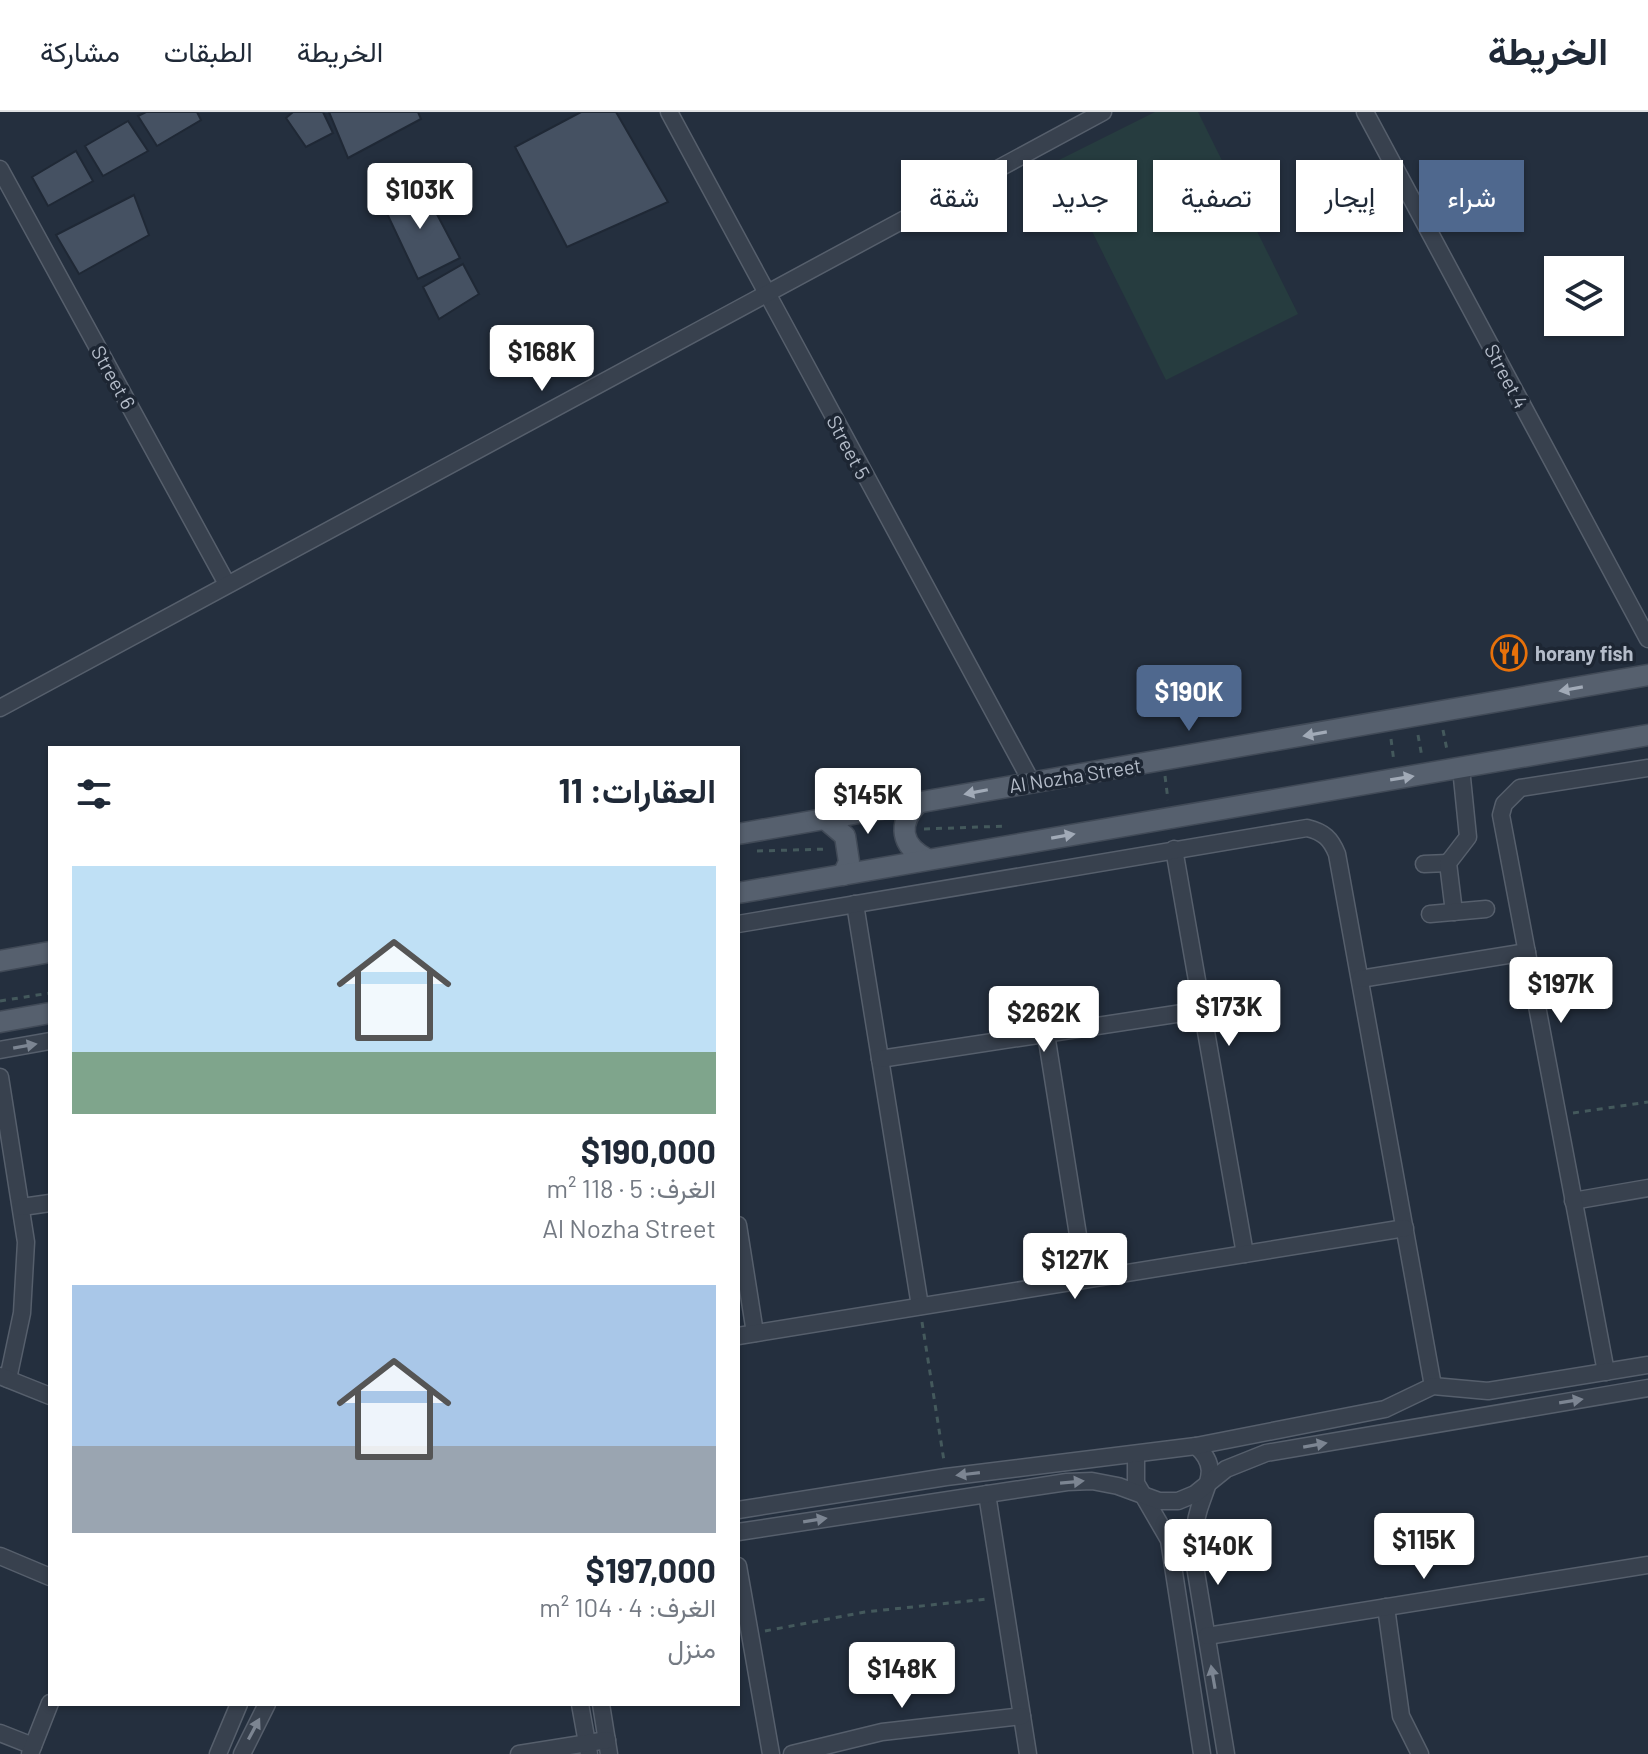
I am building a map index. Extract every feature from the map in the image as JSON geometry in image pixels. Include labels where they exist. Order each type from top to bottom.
[{"type":"main road","name":"Al Nozha Street","points":[[743,843],[825,819],[919,812],[1031,781],[1164,769],[1648,675]]},
{"type":"main road","points":[[740,893],[1648,735]]},
{"type":"main road","points":[[919,812],[907,813],[903,827],[905,841],[914,853],[927,859]]},
{"type":"main road","points":[[825,819],[845,836],[849,849],[843,875]]},
{"type":"main road","points":[[0,961],[48,952]]},
{"type":"main road","points":[[0,1022],[48,1013]]},
{"type":"street","name":"Street 5","points":[[669,112],[1031,781]]},
{"type":"street","points":[[0,708],[1103,112]]},
{"type":"street","name":"Street 4","points":[[1365,112],[1648,639]]},
{"type":"street","name":"Street 6","points":[[0,169],[227,584]]},
{"type":"street","points":[[1454,912],[1448,863],[1468,837],[1461,768]]},
{"type":"street","points":[[1606,1372],[1501,815],[1504,804],[1520,788],[1648,768]]},
{"type":"street","points":[[740,924],[1307,828],[1321,832],[1332,841],[1337,854],[1433,1386]]},
{"type":"street","points":[[1174,849],[1245,1254]]},
{"type":"street","points":[[1424,864],[1448,863]]},
{"type":"street","points":[[855,904],[920,1306]]},
{"type":"street","points":[[1430,914],[1486,909]]},
{"type":"street","points":[[1360,979],[1527,952]]},
{"type":"street","points":[[880,1059],[1202,1010]]},
{"type":"street","points":[[1046,1034],[1085,1279]]},
{"type":"street","points":[[0,1050],[48,1041]]},
{"type":"street","points":[[0,1077],[22,1207],[27,1277],[4,1378],[48,1395]]},
{"type":"street","points":[[1573,1201],[1648,1188]]},
{"type":"street","points":[[22,1207],[48,1203]]},
{"type":"street","points":[[740,1252],[746,1334],[1405,1228]]},
{"type":"street","points":[[740,1510],[946,1477],[1196,1446],[1385,1409],[1433,1386],[1488,1391],[1648,1365]]},
{"type":"street","points":[[740,1532],[1092,1481],[1118,1486],[1159,1501],[1178,1501],[1195,1494],[1226,1469],[1266,1453],[1648,1388]]},
{"type":"street","points":[[1461,1390],[1467,1404],[1462,1419]]},
{"type":"street","points":[[1409,1398],[1410,1413],[1417,1427]]},
{"type":"street","points":[[1196,1446],[1207,1455],[1212,1469],[1193,1537],[1226,1754]]},
{"type":"street","points":[[1136,1454],[1136,1483],[1141,1496],[1158,1516],[1169,1540],[1202,1754]]},
{"type":"street","points":[[987,1494],[1028,1754]]},
{"type":"street","points":[[0,1556],[48,1576]]},
{"type":"street","points":[[1207,1636],[1648,1565]]},
{"type":"street","points":[[740,1577],[771,1754]]},
{"type":"street","points":[[1386,1607],[1401,1716],[1420,1754]]},
{"type":"street","points":[[0,1733],[32,1750],[49,1706]]},
{"type":"street","points":[[218,1754],[238,1706]]},
{"type":"street","points":[[242,1754],[266,1706]]},
{"type":"street","points":[[580,1706],[588,1749]]},
{"type":"street","points":[[519,1754],[608,1747],[601,1706]]},
{"type":"street","points":[[792,1754],[882,1732],[1022,1716]]},
{"type":"path","points":[[1444,730],[1447,752],[1394,762],[1391,739],[1418,735],[1444,730]]},
{"type":"path","points":[[1418,735],[1422,757]]},
{"type":"path","points":[[1164,769],[1180,776]]},
{"type":"path","points":[[1164,769],[1171,818]]},
{"type":"path","points":[[919,812],[920,825],[927,829],[1017,825]]},
{"type":"path","points":[[743,843],[826,849],[832,852],[831,856]]},
{"type":"path","points":[[0,1001],[48,993]]},
{"type":"path","points":[[1558,1116],[1648,1102]]},
{"type":"path","points":[[920,1306],[946,1477]]},
{"type":"path","points":[[750,1634],[865,1612],[1003,1598]]},
{"type":"green space","points":[[1155,112],[1198,112],[1222,160],[1153,160],[1153,232],[1257,232],[1298,314],[1166,380],[1092,232],[1137,232],[1137,160],[1059,160]]},
{"type":"building","points":[[146,112],[197,112],[201,120],[157,146],[138,116]]},
{"type":"building","points":[[293,112],[323,112],[333,133],[306,147],[286,118]]},
{"type":"building","points":[[329,112],[418,112],[421,119],[348,158]]},
{"type":"building","points":[[581,112],[616,112],[668,202],[567,247],[515,147]]},
{"type":"building","points":[[128,121],[148,151],[103,176],[85,146]]},
{"type":"building","points":[[76,151],[93,181],[48,206],[32,177]]},
{"type":"building","points":[[420,182],[460,258],[418,279],[382,203]]},
{"type":"building","points":[[134,195],[149,235],[79,274],[56,235]]},
{"type":"building","points":[[463,264],[479,294],[439,319],[423,287]]},
{"type":"place","name":"horany fish","points":[[1509,653]]}]
